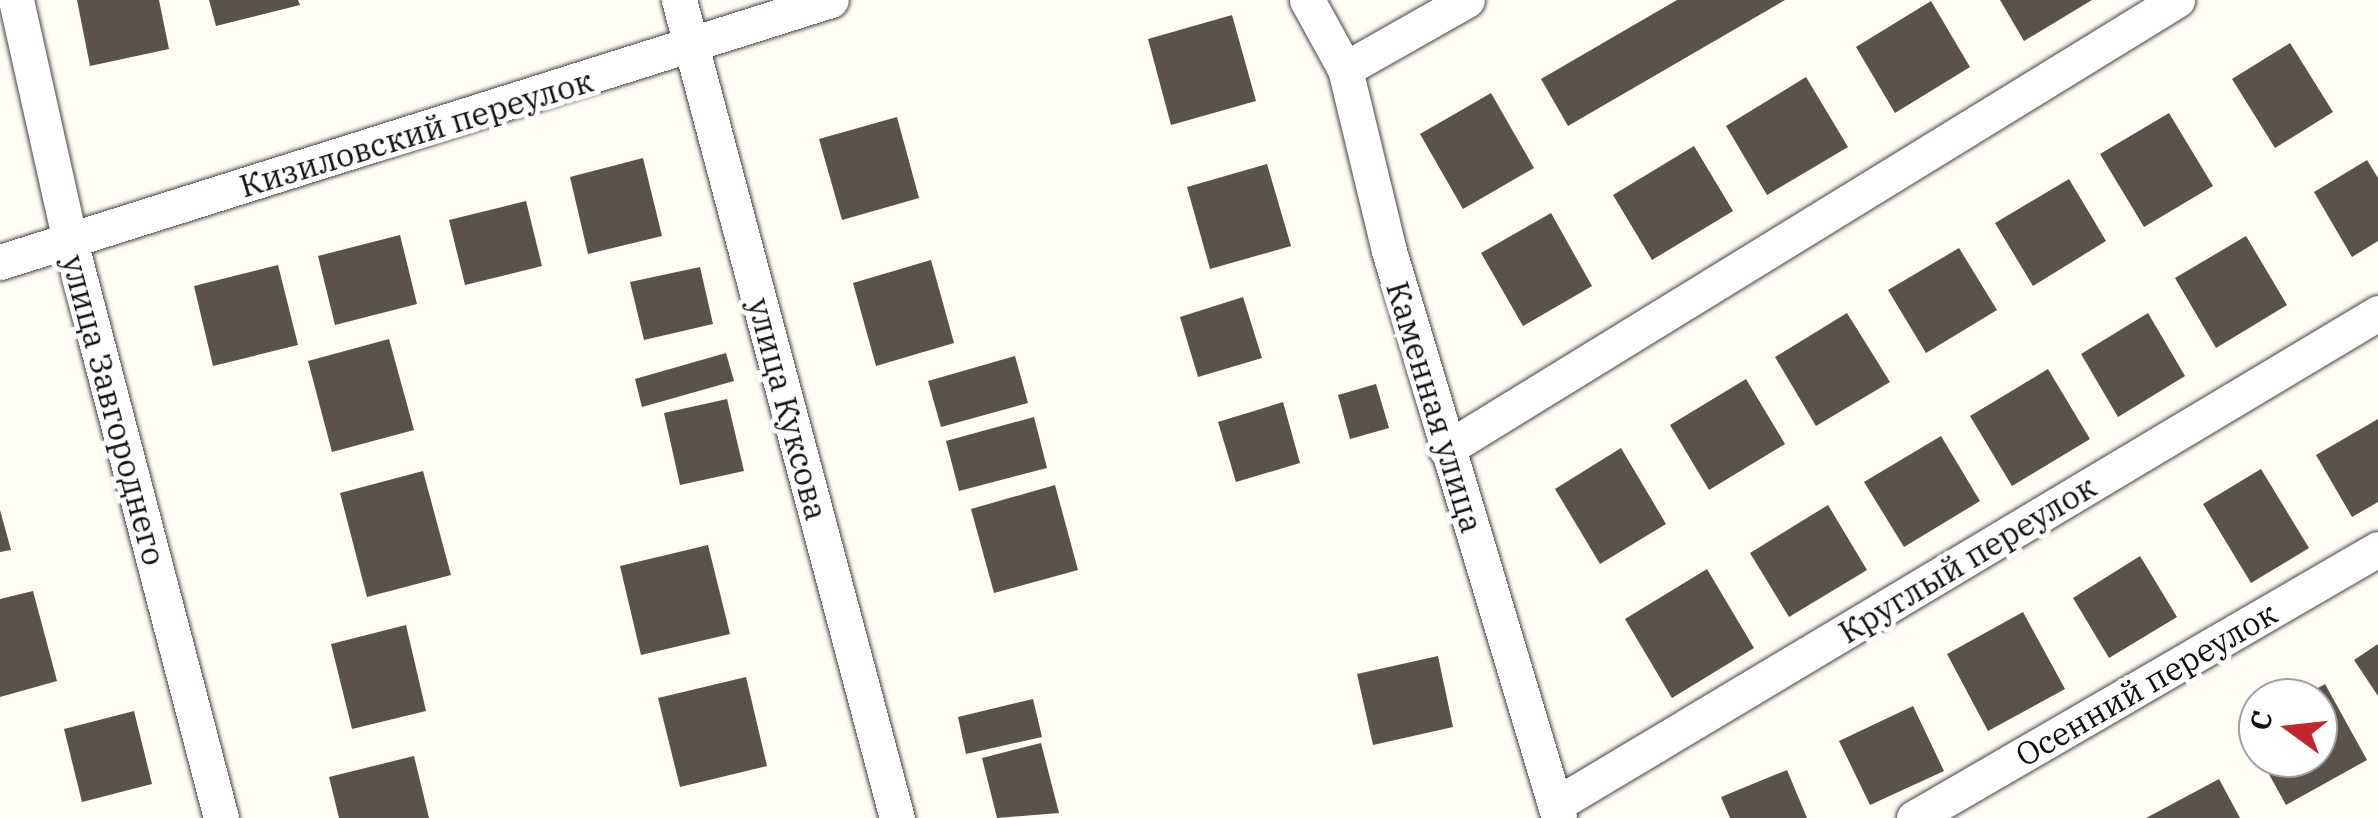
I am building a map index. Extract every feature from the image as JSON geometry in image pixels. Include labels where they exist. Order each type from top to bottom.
[{"type":"street","name":"улица Завгороднего","points":[[16,0],[70,241],[221,818]]},
{"type":"street","name":"улица Куксова","points":[[679,0],[897,818]]},
{"type":"street","name":"Кизиловский переулок","points":[[0,262],[691,48],[831,0]]},
{"type":"street","name":"Каменная улица","points":[[1307,0],[1345,69],[1446,449],[1557,811]]},
{"type":"street","points":[[1345,69],[1467,0]]},
{"type":"street","points":[[1446,449],[2176,0]]},
{"type":"street","name":"Круглый переулок","points":[[1557,811],[2378,313]]},
{"type":"street","name":"Осенний переулок","points":[[1914,818],[2378,550]]},
{"type":"building","points":[[77,0],[159,0],[169,49],[90,66]]},
{"type":"building","points":[[209,0],[298,0],[300,5],[216,26]]},
{"type":"building","points":[[1677,0],[1785,0],[1568,126],[1541,79]]},
{"type":"building","points":[[2000,0],[2092,0],[2024,41]]},
{"type":"building","points":[[1931,1],[1970,67],[1895,113],[1856,47]]},
{"type":"building","points":[[1232,15],[1256,101],[1171,125],[1148,39]]},
{"type":"building","points":[[2290,43],[2333,112],[2275,148],[2232,79]]},
{"type":"building","points":[[1806,77],[1848,147],[1767,195],[1726,126]]},
{"type":"building","points":[[1491,93],[1534,168],[1463,209],[1420,134]]},
{"type":"building","points":[[2169,113],[2213,186],[2144,227],[2100,154]]},
{"type":"building","points":[[897,117],[919,198],[842,220],[819,139]]},
{"type":"building","points":[[1694,146],[1733,211],[1652,260],[1613,195]]},
{"type":"building","points":[[643,158],[662,236],[588,254],[570,177]]},
{"type":"building","points":[[2367,160],[2378,178],[2378,241],[2352,257],[2314,192]]},
{"type":"building","points":[[1267,164],[1291,246],[1210,269],[1187,187]]},
{"type":"building","points":[[2069,179],[2106,241],[2033,286],[1995,223]]},
{"type":"building","points":[[526,201],[542,266],[465,285],[449,220]]},
{"type":"building","points":[[1551,213],[1592,286],[1523,326],[1481,253]]},
{"type":"building","points":[[400,235],[417,304],[335,325],[318,256]]},
{"type":"building","points":[[2246,236],[2287,305],[2216,348],[2175,278]]},
{"type":"building","points":[[1959,248],[1997,310],[1926,353],[1888,290]]},
{"type":"building","points":[[931,260],[954,343],[876,366],[853,283]]},
{"type":"building","points":[[278,265],[298,345],[213,366],[194,286]]},
{"type":"building","points":[[700,267],[713,324],[644,340],[630,282]]},
{"type":"building","points":[[1243,297],[1262,358],[1198,377],[1180,317]]},
{"type":"building","points":[[1847,313],[1890,382],[1816,426],[1775,357]]},
{"type":"building","points":[[2148,313],[2185,376],[2118,417],[2081,354]]},
{"type":"building","points":[[389,339],[414,430],[332,452],[308,361]]},
{"type":"building","points":[[726,353],[734,381],[642,407],[635,379]]},
{"type":"building","points":[[1015,356],[1028,403],[941,427],[928,381]]},
{"type":"building","points":[[2048,369],[2090,439],[2012,486],[1970,416]]},
{"type":"building","points":[[1746,379],[1785,444],[1709,490],[1670,425]]},
{"type":"building","points":[[1376,384],[1389,428],[1350,439],[1338,395]]},
{"type":"building","points":[[727,399],[744,471],[680,485],[664,413]]},
{"type":"building","points":[[1283,402],[1300,463],[1236,482],[1218,422]]},
{"type":"building","points":[[1034,417],[1047,468],[959,491],[946,441]]},
{"type":"building","points":[[2378,419],[2378,502],[2352,517],[2316,455]]},
{"type":"building","points":[[1941,436],[1980,501],[1904,547],[1864,482]]},
{"type":"building","points":[[1621,448],[1666,524],[1600,564],[1555,489]]},
{"type":"building","points":[[2261,469],[2309,548],[2251,583],[2203,504]]},
{"type":"building","points":[[423,471],[451,575],[367,597],[340,493]]},
{"type":"building","points":[[1055,485],[1078,570],[994,593],[971,509]]},
{"type":"building","points":[[1828,505],[1867,570],[1789,617],[1750,553]]},
{"type":"building","points":[[0,510],[11,550],[0,552]]},
{"type":"building","points":[[708,545],[730,634],[641,655],[620,566]]},
{"type":"building","points":[[2140,556],[2177,617],[2109,658],[2073,598]]},
{"type":"building","points":[[1707,569],[1754,648],[1672,698],[1625,619]]},
{"type":"building","points":[[33,591],[57,681],[0,697],[0,599]]},
{"type":"building","points":[[2023,612],[2065,689],[1988,731],[1947,654]]},
{"type":"building","points":[[406,625],[426,711],[352,729],[331,644]]},
{"type":"building","points":[[2378,644],[2378,696],[2354,660]]},
{"type":"building","points":[[1438,656],[1453,727],[1373,745],[1357,674]]},
{"type":"building","points":[[746,677],[767,766],[680,787],[658,698]]},
{"type":"building","points":[[1033,699],[1042,737],[966,754],[958,717]]},
{"type":"building","points":[[1913,706],[1944,771],[1870,805],[1839,741]]},
{"type":"building","points":[[2338,708],[2367,760],[2338,776]]},
{"type":"building","points":[[134,711],[152,784],[82,802],[64,729]]},
{"type":"building","points":[[1041,743],[1059,813],[997,818],[982,758]]},
{"type":"building","points":[[414,756],[429,818],[339,818],[329,777]]},
{"type":"building","points":[[1787,770],[1807,818],[1730,818],[1721,797]]},
{"type":"building","points":[[2271,778],[2335,778],[2286,805]]},
{"type":"building","points":[[2219,779],[2240,818],[2146,818]]}]
